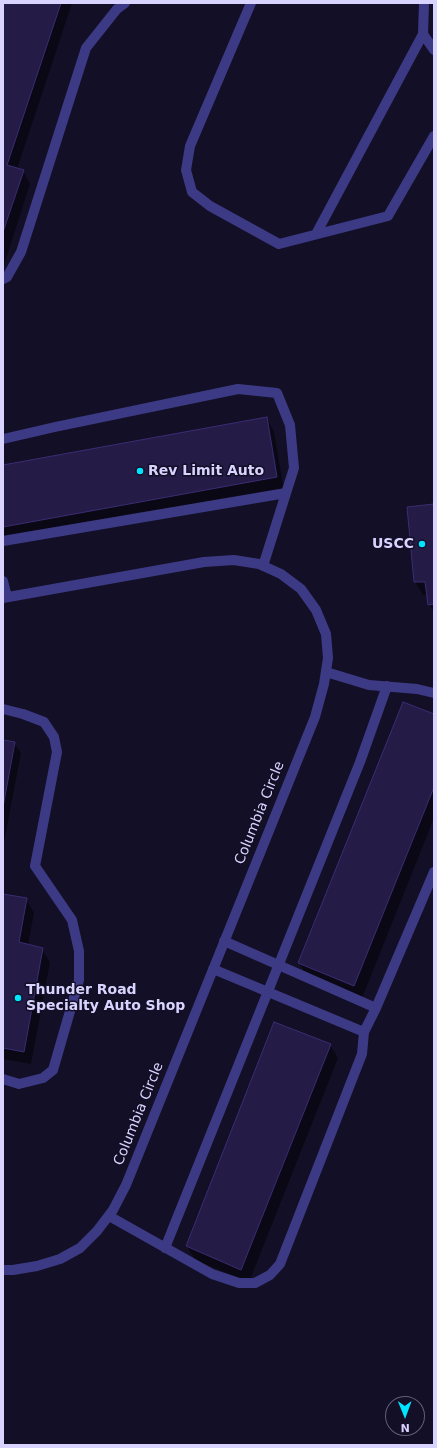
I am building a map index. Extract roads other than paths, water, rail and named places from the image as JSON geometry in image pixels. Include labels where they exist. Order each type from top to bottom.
[{"type":"street","points":[[3,279],[7,277],[21,252],[86,48],[117,9],[125,3]]},
{"type":"street","points":[[251,3],[190,146],[186,170],[192,192],[210,206],[279,244],[388,216],[434,136]]},
{"type":"street","points":[[316,234],[423,34],[424,3]]},
{"type":"street","points":[[423,34],[434,50]]},
{"type":"street","points":[[3,439],[62,425],[238,389],[277,393],[290,425],[294,468],[263,566]]},
{"type":"street","points":[[3,541],[286,493]]},
{"type":"street","name":"Columbia Circle","points":[[3,1270],[37,1266],[60,1259],[80,1248],[97,1232],[113,1210],[126,1185],[315,717],[324,684],[328,658],[326,634],[316,610],[300,589],[281,574],[263,566],[234,560],[204,562],[5,598]]},
{"type":"street","points":[[3,581],[5,598]]},
{"type":"street","points":[[326,672],[369,685],[417,689],[434,693]]},
{"type":"street","points":[[165,1248],[360,762],[387,686]]},
{"type":"street","points":[[3,709],[23,714],[44,722],[54,737],[57,752],[35,866],[72,920],[79,951],[79,980],[53,1070],[43,1078],[20,1084],[3,1079]]},
{"type":"street","points":[[109,1216],[212,1274],[239,1283],[255,1283],[270,1276],[280,1264],[362,1054],[364,1032],[376,1008],[434,872]]},
{"type":"street","points":[[224,941],[376,1008]]},
{"type":"street","points":[[213,969],[364,1032]]},
{"type":"place","name":"Rev Limit Auto","points":[[140,471]]},
{"type":"place","name":"USCC","points":[[422,544]]},
{"type":"place","name":"Thunder Road Specialty Auto Shop","points":[[18,998]]}]
